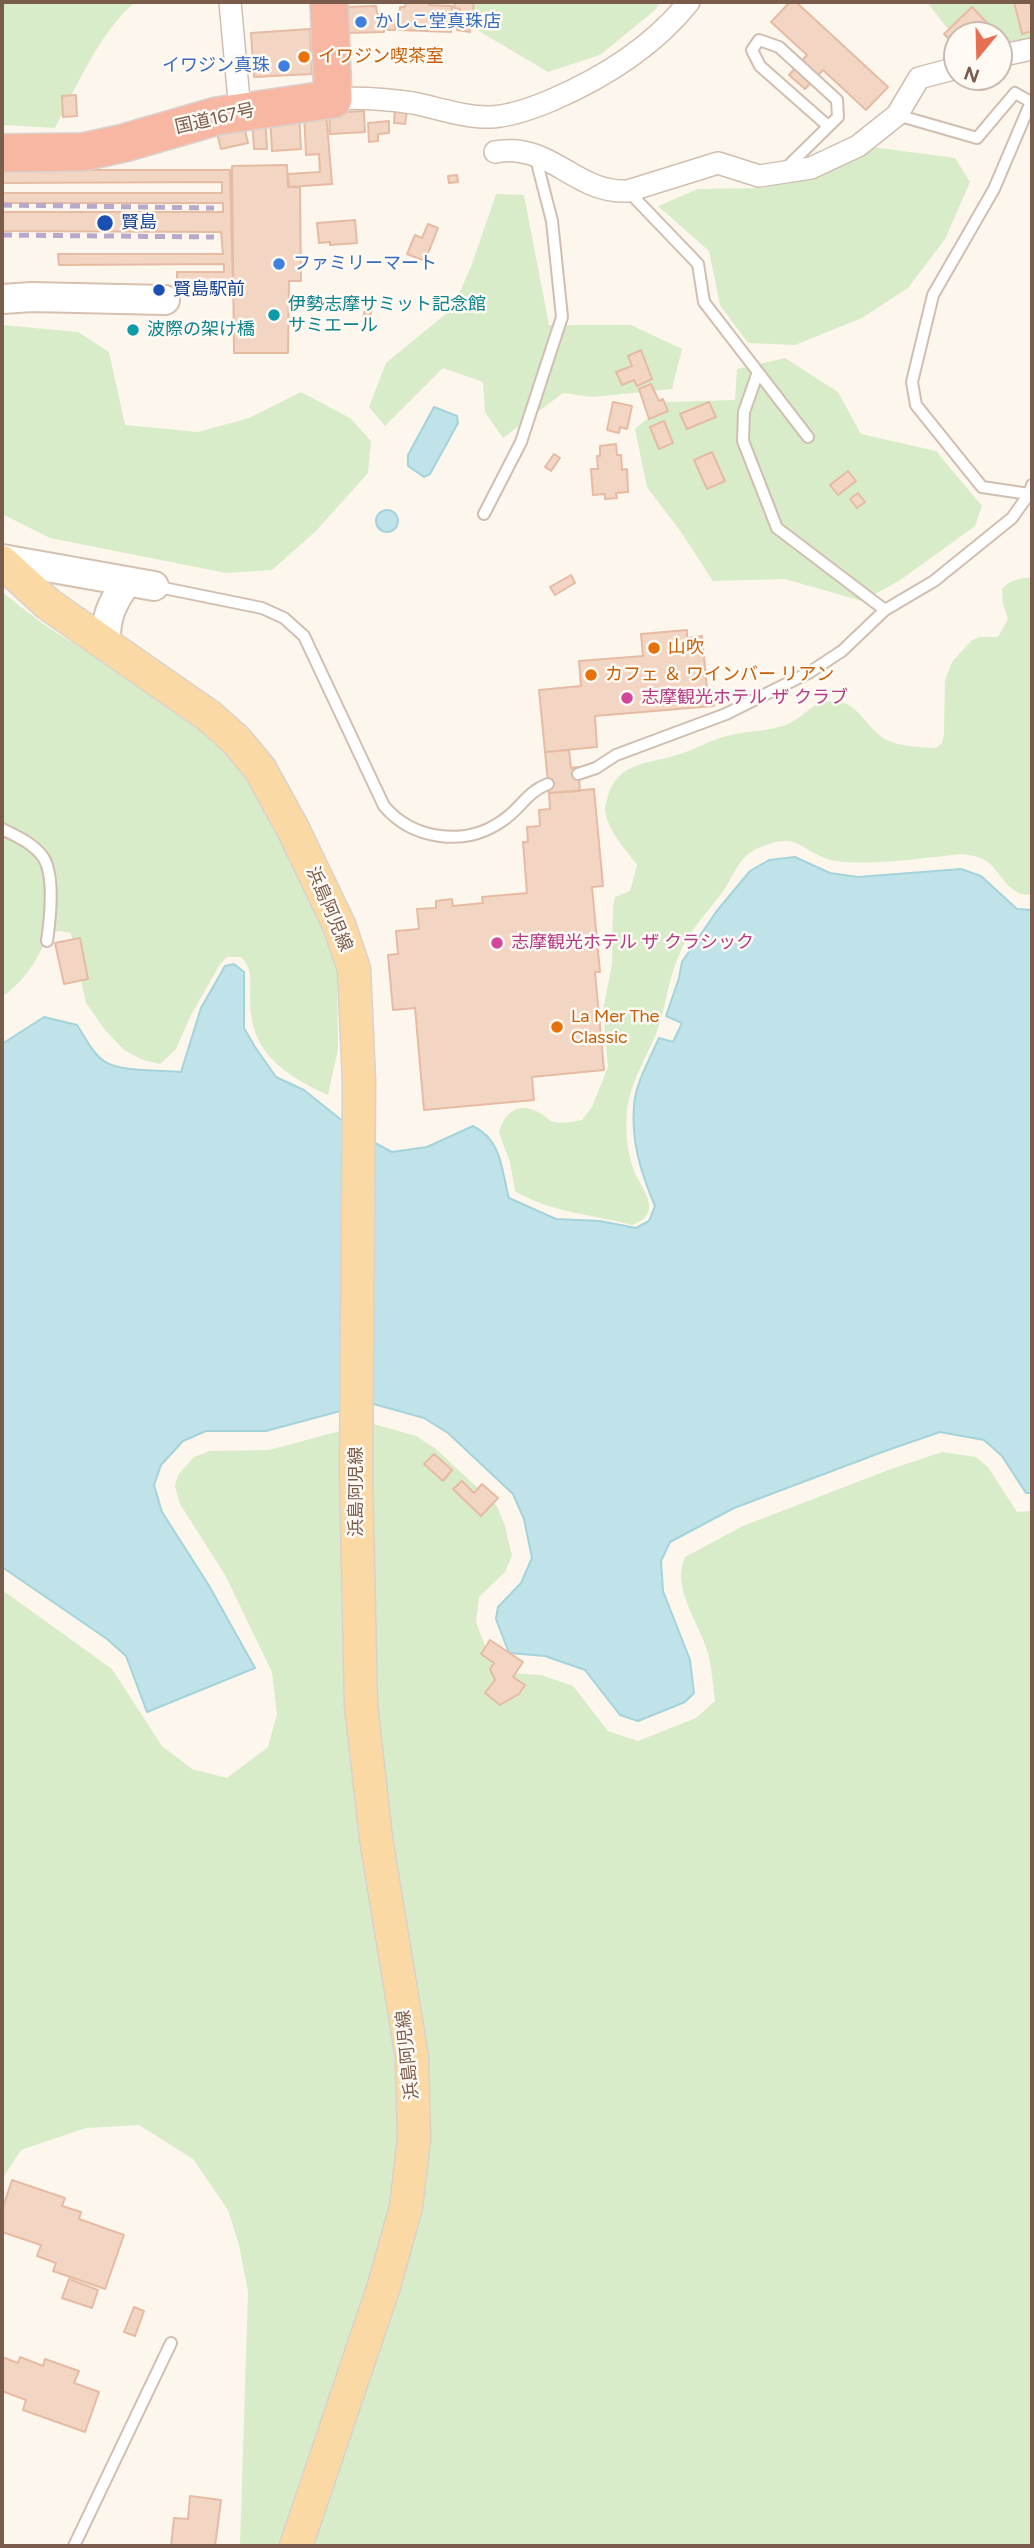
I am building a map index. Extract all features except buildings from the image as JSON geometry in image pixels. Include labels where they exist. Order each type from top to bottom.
[{"type":"highway","points":[[329,2],[333,99]]},
{"type":"highway","name":"国道167号","points":[[2,153],[83,152],[240,111],[333,99]]},
{"type":"main road","name":"浜島阿児線","points":[[2,561],[48,604],[209,716],[236,740],[260,769],[293,828],[339,925],[354,969],[359,1081],[356,1473],[361,1705],[376,1838],[412,2058],[414,2139],[406,2207],[384,2286],[296,2546]]},
{"type":"street","points":[[230,2],[240,111]]},
{"type":"street","points":[[333,99],[383,99],[490,117],[512,114],[586,85],[619,65],[664,31],[689,2]]},
{"type":"street","points":[[1013,53],[1032,49]]},
{"type":"street","points":[[495,152],[516,150],[535,155],[556,164],[593,187],[614,192],[628,191],[718,163],[759,176],[811,168],[858,146],[897,115],[919,78],[943,72]]},
{"type":"street","points":[[2,299],[165,300]]},
{"type":"street","points":[[2,561],[154,586]]},
{"type":"street","points":[[106,643],[105,623],[113,600],[127,582]]},
{"type":"lane","points":[[780,173],[838,117],[837,100],[779,47],[760,40],[752,50],[760,66],[828,126]]},
{"type":"lane","points":[[897,115],[977,138],[1015,93],[1031,102],[994,189],[933,295],[912,382],[916,405],[982,487],[1031,490]]},
{"type":"lane","points":[[484,514],[521,442],[562,317],[552,220],[535,155]]},
{"type":"lane","points":[[628,191],[698,264],[704,302],[808,437]]},
{"type":"lane","points":[[758,372],[744,412],[743,440],[776,528],[885,610]]},
{"type":"lane","points":[[578,774],[596,768],[616,755],[726,715],[810,672],[842,651],[885,610],[934,581],[1012,518],[1031,490]]},
{"type":"lane","points":[[154,586],[262,608],[284,618],[304,636],[384,806],[407,827],[434,835],[466,836],[480,833],[502,821],[519,807],[534,789],[548,784]]},
{"type":"lane","points":[[2,829],[27,842],[44,859],[50,888],[51,915],[47,940]]},
{"type":"lane","points":[[74,2546],[171,2343]]},
{"type":"green space","points":[[2,2],[136,2],[101,43],[55,128],[2,125]]},
{"type":"green space","points":[[468,2],[661,2],[654,11],[600,55],[548,72],[472,27]]},
{"type":"green space","points":[[927,2],[1032,2],[1032,57],[1013,55],[1013,21],[943,23]]},
{"type":"green space","points":[[872,147],[955,158],[970,182],[945,239],[908,288],[862,318],[795,345],[748,343],[720,305],[709,251],[658,206],[698,189],[762,188],[824,175]]},
{"type":"green space","points":[[496,194],[524,195],[549,325],[631,325],[682,349],[672,389],[592,397],[563,393],[503,438],[485,412],[483,382],[443,368],[385,426],[369,407],[386,363],[453,308],[472,264]]},
{"type":"green space","points":[[2,325],[78,332],[109,352],[125,425],[198,432],[249,418],[301,392],[350,418],[371,441],[368,473],[316,531],[272,570],[226,573],[50,538],[2,514]]},
{"type":"green space","points":[[785,358],[838,392],[861,434],[936,451],[982,506],[975,526],[899,581],[862,601],[785,579],[713,581],[647,487],[635,429],[667,402],[735,400],[737,369]]},
{"type":"green space","points":[[1032,577],[1032,894],[1018,893],[989,863],[969,855],[892,861],[837,861],[789,841],[754,850],[739,865],[683,946],[675,964],[657,1031],[629,1100],[627,1142],[632,1166],[649,1203],[646,1216],[632,1225],[557,1209],[515,1191],[510,1162],[499,1133],[505,1119],[513,1111],[525,1108],[554,1122],[582,1120],[592,1107],[608,1067],[603,1010],[612,964],[613,907],[615,897],[630,891],[637,865],[613,833],[607,818],[605,810],[613,784],[636,766],[683,753],[721,738],[788,724],[814,706],[830,701],[847,704],[889,741],[906,746],[936,748],[942,743],[944,734],[945,680],[952,662],[971,641],[979,637],[998,637],[1008,619],[1002,589],[1012,581]]},
{"type":"green space","points":[[2,592],[43,624],[183,712],[253,780],[312,880],[337,961],[338,1049],[328,1095],[284,1070],[263,1047],[251,1017],[249,971],[241,957],[227,957],[220,964],[190,1017],[176,1049],[160,1064],[143,1060],[124,1050],[105,1030],[86,1003],[71,933],[50,933],[30,969],[2,997]]},
{"type":"green space","points":[[370,1423],[416,1436],[436,1449],[497,1506],[512,1556],[505,1572],[479,1597],[476,1622],[495,1672],[541,1675],[573,1686],[608,1731],[638,1741],[696,1718],[715,1701],[709,1657],[681,1582],[685,1557],[743,1526],[942,1452],[976,1457],[988,1467],[1017,1512],[1032,1511],[1032,2546],[240,2546],[248,2292],[239,2245],[228,2210],[193,2159],[139,2125],[86,2128],[21,2150],[2,2179],[2,1590],[112,1669],[162,1746],[192,1769],[227,1778],[268,1747],[277,1714],[272,1672],[225,1575],[180,1504],[175,1486],[178,1475],[194,1457],[210,1451],[269,1450]]},
{"type":"water","points":[[434,407],[457,416],[458,423],[430,474],[424,477],[408,466],[408,455]]},
{"type":"water","points":[[387,510],[397,517],[398,521],[391,531],[387,532],[377,525],[376,521],[383,511]]},
{"type":"water","points":[[795,857],[830,873],[858,877],[961,869],[981,876],[1017,909],[1032,910],[1032,1493],[1026,1493],[1002,1456],[984,1440],[940,1432],[734,1508],[670,1542],[661,1561],[663,1591],[690,1660],[694,1693],[685,1702],[638,1721],[620,1715],[585,1670],[545,1656],[509,1653],[496,1619],[498,1607],[521,1583],[532,1558],[524,1519],[513,1494],[448,1433],[424,1418],[370,1403],[266,1431],[206,1431],[183,1441],[161,1465],[154,1485],[162,1512],[208,1584],[255,1668],[147,1712],[126,1656],[107,1639],[2,1567],[2,1044],[44,1017],[77,1025],[96,1054],[111,1065],[181,1072],[201,1008],[225,966],[234,964],[244,972],[244,1028],[276,1077],[304,1090],[360,1135],[392,1152],[427,1147],[473,1126],[483,1132],[495,1148],[509,1198],[556,1219],[600,1221],[636,1228],[649,1221],[655,1206],[641,1169],[636,1145],[633,1119],[635,1096],[659,1038],[673,1042],[682,1023],[666,1016],[682,962],[716,912],[750,871],[769,860]]},
{"type":"railway","points":[[2,205],[214,208]]},
{"type":"railway","points":[[2,235],[214,237]]},
{"type":"place","name":"かしこ堂真珠店","points":[[361,22]]},
{"type":"place","name":"イワジン喫茶室","points":[[304,57]]},
{"type":"place","name":"イワジン真珠","points":[[284,66]]},
{"type":"place","name":"賢島","points":[[105,223]]},
{"type":"place","name":"ファミリーマート","points":[[279,264]]},
{"type":"place","name":"賢島駅前","points":[[159,290]]},
{"type":"place","name":"伊勢志摩サミット記念館 サミエール","points":[[274,315]]},
{"type":"place","name":"波際の架け橋","points":[[133,330]]},
{"type":"place","name":"山吹","points":[[654,648]]},
{"type":"place","name":"カフェ ＆ ワインバー リアン","points":[[591,675]]},
{"type":"place","name":"志摩観光ホテル ザ クラブ","points":[[627,698]]},
{"type":"place","name":"志摩観光ホテル ザ クラシック","points":[[497,943]]},
{"type":"place","name":"La Mer The Classic","points":[[557,1027]]}]
